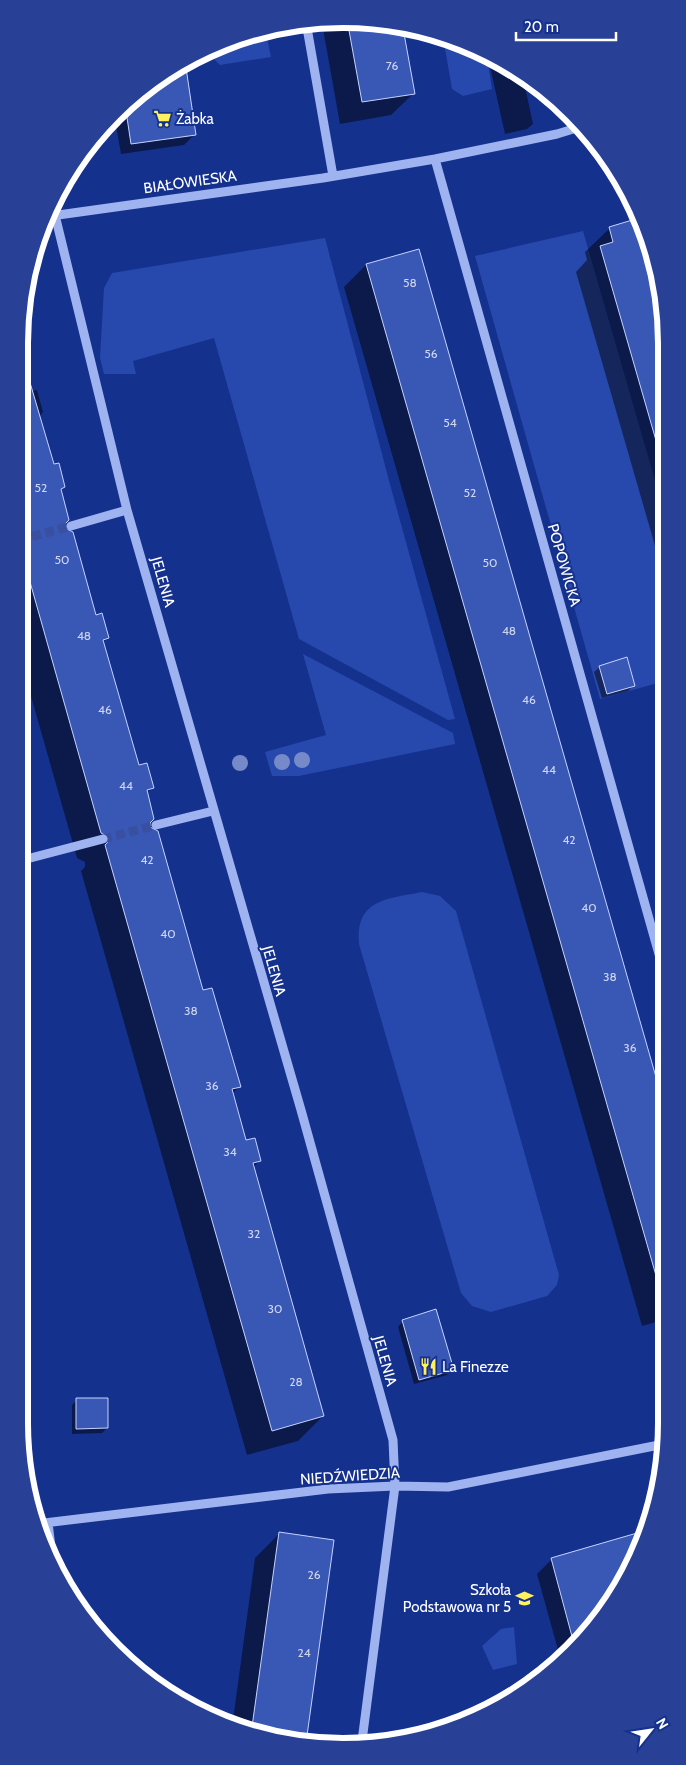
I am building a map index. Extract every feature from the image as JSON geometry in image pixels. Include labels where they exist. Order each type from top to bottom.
[{"type":"street","points":[[307,29],[333,176]]},
{"type":"street","name":"BIAŁOWIESKA","points":[[55,216],[333,176],[435,159],[557,134],[574,129]]},
{"type":"street","name":"POPOWICKA","points":[[435,159],[658,951]]},
{"type":"street","name":"JELENIA","points":[[54,218],[128,510],[197,745],[213,811],[301,1110],[393,1440],[395,1486],[363,1737]]},
{"type":"street","points":[[71,526],[128,510]]},
{"type":"street","points":[[156,825],[213,811]]},
{"type":"street","points":[[28,859],[103,839]]},
{"type":"street","name":"NIEDŹWIEDZIA","points":[[44,1523],[328,1489],[395,1486],[448,1487],[658,1445]]},
{"type":"street","points":[[48,1523],[50,1538]]},
{"type":"shaded area","points":[[267,37],[271,57],[220,65],[211,56],[242,44]]},
{"type":"shaded area","points":[[444,44],[488,63],[492,89],[463,96],[452,89]]},
{"type":"shaded area","points":[[583,231],[658,491],[658,683],[600,699],[475,256]]},
{"type":"shaded area","points":[[325,238],[391,488],[455,719],[448,720],[299,639],[214,338],[133,361],[136,374],[104,374],[100,358],[104,288],[112,273]]},
{"type":"shaded area","points":[[303,654],[453,733],[455,744],[299,776],[272,776],[265,752],[326,735]]},
{"type":"shaded area","points":[[422,892],[440,896],[456,911],[559,1275],[557,1285],[547,1296],[491,1312],[472,1306],[461,1293],[359,944],[359,929],[362,918],[368,910],[386,900]]},
{"type":"shaded area","points":[[514,1627],[517,1664],[493,1670],[482,1646],[501,1629]]},
{"type":"building","points":[[349,28],[384,30],[404,34],[415,94],[362,102]]},
{"type":"building","points":[[186,69],[196,135],[131,144],[126,114],[151,93]]},
{"type":"building","points":[[633,220],[648,261],[658,322],[658,444],[600,246],[613,242],[609,227]]},
{"type":"building","points":[[419,249],[658,1084],[658,1283],[366,264]]},
{"type":"building","points":[[28,376],[54,464],[59,463],[65,487],[61,489],[69,520],[65,524],[65,528],[73,532],[96,615],[102,613],[109,638],[103,640],[139,765],[147,763],[154,788],[147,790],[154,819],[150,823],[150,827],[158,831],[203,990],[212,988],[241,1087],[232,1089],[246,1140],[255,1138],[261,1161],[253,1163],[324,1416],[272,1431],[105,845],[109,841],[109,837],[101,833],[28,575]]},
{"type":"building","points":[[627,657],[635,686],[607,694],[599,666]]},
{"type":"building","points":[[436,1309],[454,1370],[419,1380],[402,1320]]},
{"type":"building","points":[[76,1398],[108,1398],[108,1428],[76,1429]]},
{"type":"building","points":[[279,1532],[334,1540],[307,1736],[252,1724]]},
{"type":"building","points":[[638,1533],[616,1580],[593,1614],[572,1638],[551,1558]]},
{"type":"tunnel","points":[[28,538],[71,526]]},
{"type":"tunnel","points":[[103,839],[156,825]]},
{"type":"place","name":"Żabka","points":[[162,119]]},
{"type":"place","name":"La Finezze","points":[[428,1367]]},
{"type":"place","name":"Szkoła Podstawowa nr 5","points":[[525,1599]]}]
